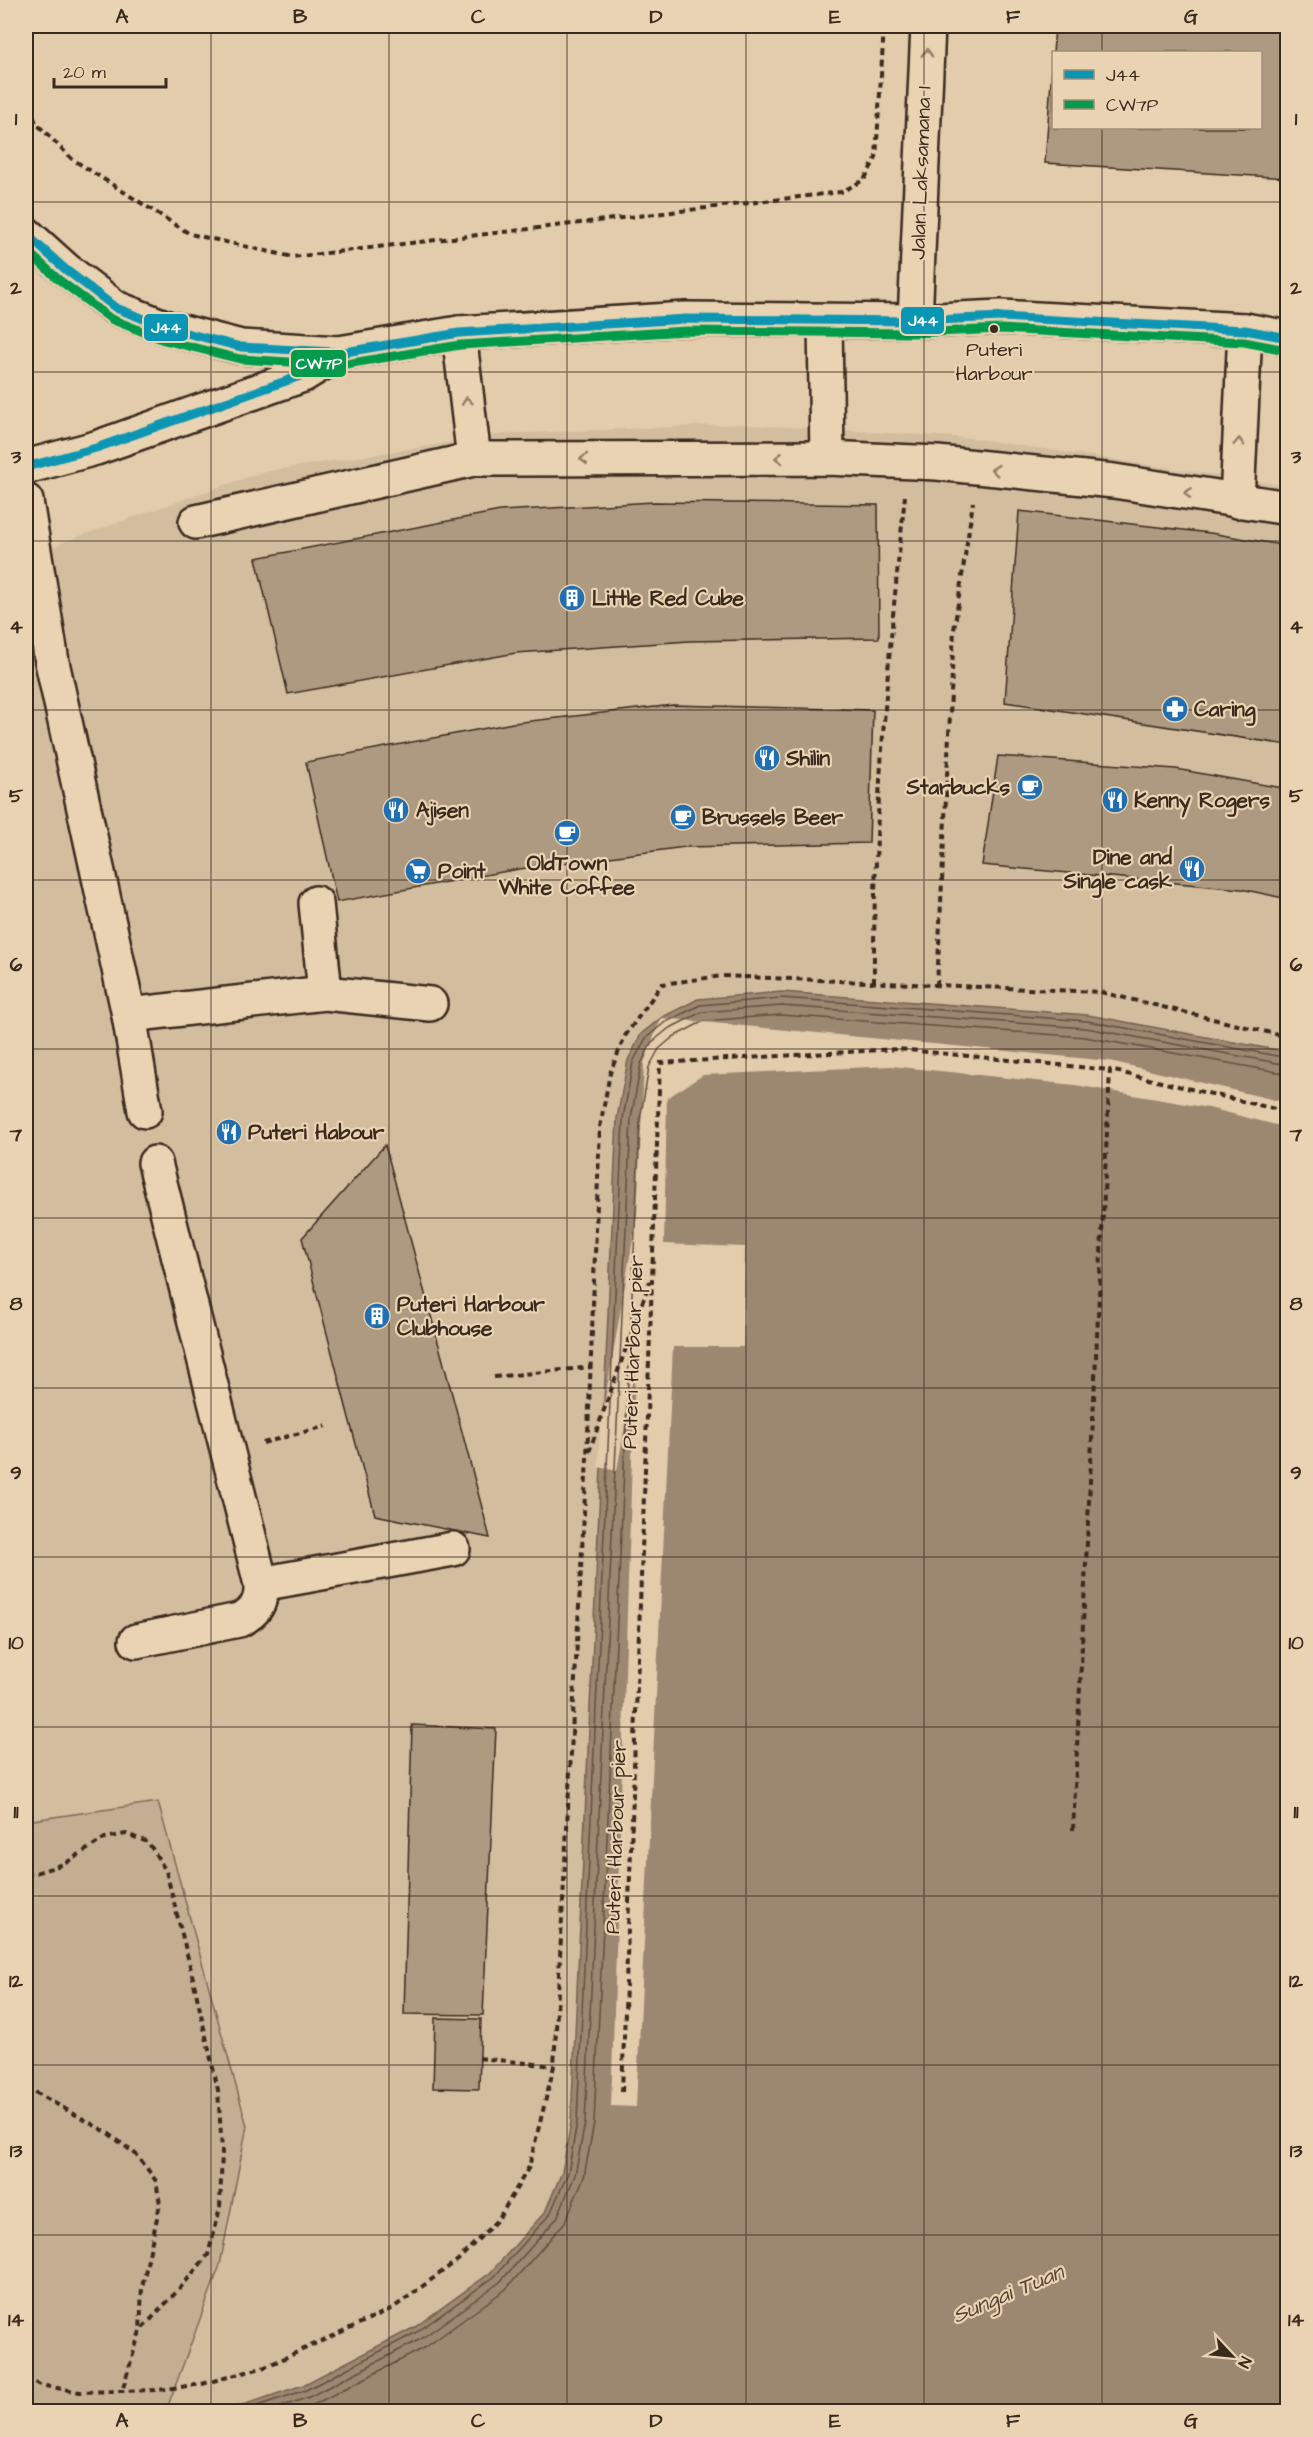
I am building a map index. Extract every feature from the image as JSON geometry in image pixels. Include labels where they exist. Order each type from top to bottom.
[{"type":"street","name":"Jalan Laksamana 1","points":[[915,321],[928,26]]},
{"type":"street","points":[[26,234],[65,269],[116,308],[167,328],[241,347],[339,353],[459,333],[686,320],[915,321],[1001,317],[1245,330],[1287,338]]},
{"type":"street","points":[[825,321],[827,458]]},
{"type":"street","points":[[1237,501],[1245,330]]},
{"type":"street","points":[[459,333],[474,459]]},
{"type":"street","points":[[26,467],[96,448],[303,375],[339,353]]},
{"type":"street","points":[[196,522],[474,459],[827,458],[909,462],[1114,482],[1287,508]]},
{"type":"street","points":[[26,501],[52,662],[129,1015],[145,1111]]},
{"type":"street","points":[[26,614],[52,662]]},
{"type":"street","points":[[316,903],[325,993]]},
{"type":"street","points":[[129,1015],[325,993],[430,1004]]},
{"type":"street","points":[[136,1641],[239,1620],[250,1615],[258,1606],[261,1595],[261,1584],[154,1163]]},
{"type":"street","points":[[261,1584],[453,1549]]},
{"type":"path","points":[[26,97],[36,123],[72,159],[190,234],[293,257],[841,192],[864,180],[876,158],[884,26]]},
{"type":"path","points":[[874,983],[873,928],[888,660],[909,462]]},
{"type":"path","points":[[937,986],[954,630],[978,468]]},
{"type":"path","points":[[26,2378],[40,2385],[80,2392],[159,2390],[202,2384],[265,2367],[393,2308],[459,2260],[499,2218],[530,2168],[554,2066],[592,1368],[600,1127],[610,1073],[625,1036],[662,984],[722,976],[1100,992],[1287,1038]]},
{"type":"path","name":"Puteri Harbour pier","points":[[622,2092],[660,1063],[898,1049],[1110,1070]]},
{"type":"path","points":[[1073,1830],[1110,1070],[1287,1112]]},
{"type":"path","points":[[587,1458],[651,1277]]},
{"type":"path","points":[[494,1377],[592,1368]]},
{"type":"path","points":[[228,1452],[326,1426]]},
{"type":"path","points":[[26,1876],[64,1864],[105,1838],[126,1834],[148,1842],[166,1871],[191,1970],[218,2090],[222,2150],[220,2208],[208,2255],[182,2287],[140,2331]]},
{"type":"path","points":[[479,2058],[554,2066]]},
{"type":"path","points":[[26,2087],[108,2133],[138,2156],[156,2181],[160,2204],[142,2287],[140,2331],[122,2391]]},
{"type":"shaded area","name":"Puteri Harbour","points":[[740,424],[971,438],[1287,486],[1287,1052],[1088,1015],[782,992],[628,1060],[617,1118],[571,2122],[562,2172],[545,2212],[490,2273],[415,2327],[303,2385],[246,2404],[201,2411],[26,2410],[26,558],[80,536],[262,472],[504,434]]},
{"type":"shaded area","points":[[158,1802],[247,2126],[220,2265],[166,2411],[27,2411],[26,1821]]},
{"type":"water","name":"Sungai Tuan","points":[[782,992],[1088,1015],[1287,1052],[1287,2411],[201,2412],[246,2404],[303,2385],[415,2327],[490,2273],[545,2212],[562,2172],[571,2122],[617,1118],[628,1060],[641,1034],[661,1018],[698,999]]},
{"type":"pier","points":[[661,1018],[1110,1061],[1287,1103],[1288,1128],[1209,1108],[1075,1085],[891,1066],[703,1075],[667,1098],[664,1244],[745,1247],[743,1347],[673,1347],[636,2107],[611,2106],[635,1367],[617,1471],[598,1467],[600,1428],[637,1216],[644,1063]]},
{"type":"building","points":[[1055,26],[1168,28],[1169,26],[1286,26],[1285,34],[1288,34],[1288,178],[1045,163],[1052,67],[1052,129],[1262,129],[1262,51],[1053,51]]},
{"type":"building","name":"Little Red Cube","points":[[654,502],[878,505],[879,638],[689,641],[516,653],[288,694],[256,558],[500,511]]},
{"type":"building","points":[[1019,511],[1210,533],[1288,546],[1288,745],[1005,702]]},
{"type":"building","points":[[673,705],[873,710],[869,843],[685,847],[519,869],[337,902],[306,762],[513,723]]},
{"type":"building","points":[[998,756],[1176,769],[1288,789],[1288,899],[1241,889],[982,865]]},
{"type":"building","name":"Puteri Harbour Clubhouse","points":[[385,1145],[490,1538],[375,1515],[349,1418],[302,1238]]},
{"type":"building","points":[[412,1725],[496,1729],[483,2015],[404,2014]]},
{"type":"building","points":[[435,2018],[481,2019],[479,2089],[433,2088]]},
{"type":"transit line","name":"J44","points":[[26,234],[65,269],[116,308],[167,328],[241,347],[334,352]]},
{"type":"transit line","name":"CW7P","points":[[26,250],[58,279],[111,319],[164,340],[240,359],[340,365],[460,345],[686,331],[915,333],[1001,329],[1244,342],[1286,350]]},
{"type":"transit line","name":"J44","points":[[26,467],[96,448],[303,375],[339,353],[459,333],[686,319],[915,321],[1001,317],[1245,330],[1288,338]]},
{"type":"place","name":"Puteri Harbour","points":[[994,329]]},
{"type":"place","name":"Little Red Cube","points":[[572,598]]},
{"type":"place","name":"Caring","points":[[1175,709]]},
{"type":"place","name":"Shilin","points":[[767,758]]},
{"type":"place","name":"Starbucks","points":[[1030,787]]},
{"type":"place","name":"Kenny Rogers","points":[[1115,800]]},
{"type":"place","name":"Ajisen","points":[[396,810]]},
{"type":"place","name":"Brussels Beer","points":[[683,817]]},
{"type":"place","name":"OldTown White Coffee","points":[[567,833]]},
{"type":"place","name":"Dine and Single cask","points":[[1192,869]]},
{"type":"place","name":"Point","points":[[418,871]]},
{"type":"place","name":"Puteri Habour","points":[[229,1132]]},
{"type":"place","name":"Puteri Harbour Clubhouse","points":[[377,1316]]}]
